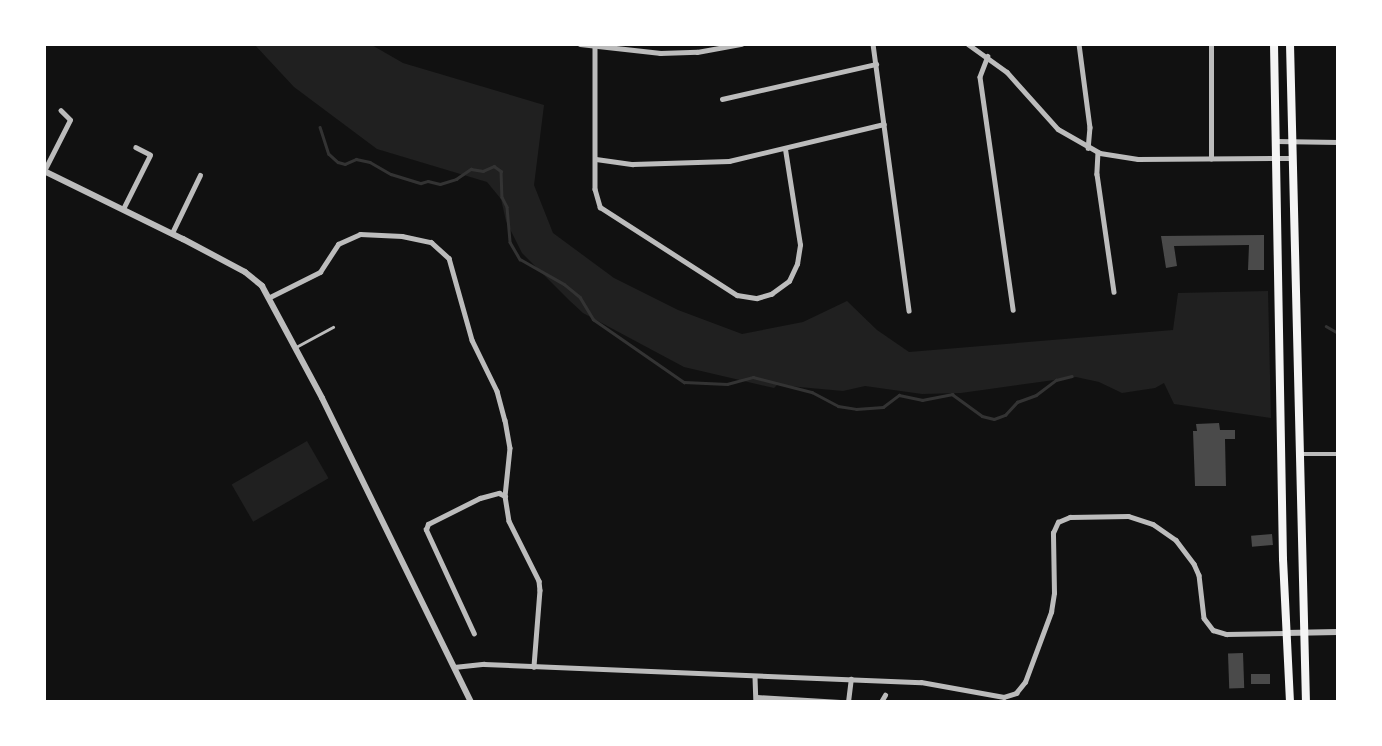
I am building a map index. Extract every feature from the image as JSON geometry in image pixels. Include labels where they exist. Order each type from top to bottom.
[{"type":"main road","points":[[1274,44],[1286,633],[1290,702]]},
{"type":"main road","points":[[1290,44],[1306,702]]},
{"type":"street","points":[[580,44],[660,53],[697,52],[741,44]]},
{"type":"street","points":[[873,44],[909,311]]},
{"type":"street","points":[[968,44],[1007,72],[1058,130],[1098,152],[1138,159],[1294,159]]},
{"type":"street","points":[[1079,44],[1090,127],[1088,148]]},
{"type":"street","points":[[1211,44],[1211,159]]},
{"type":"street","points":[[595,46],[595,194],[607,214],[732,293],[757,298],[771,294],[784,286],[799,259],[800,245],[785,149]]},
{"type":"street","points":[[988,56],[980,77],[1013,310]]},
{"type":"street","points":[[722,99],[876,64]]},
{"type":"street","points":[[61,111],[70,120],[44,171],[245,272],[270,297],[471,702]]},
{"type":"street","points":[[596,159],[633,164],[683,165],[729,161],[884,124]]},
{"type":"street","points":[[1275,141],[1338,142]]},
{"type":"street","points":[[124,209],[150,155],[136,148]]},
{"type":"street","points":[[1098,152],[1097,174],[1114,292]]},
{"type":"street","points":[[172,233],[200,175]]},
{"type":"street","points":[[270,297],[320,272],[338,244],[360,234],[409,237],[431,242],[449,258],[472,340],[497,391],[505,420],[510,448],[505,496],[509,521],[539,581],[534,667]]},
{"type":"street","points":[[1299,454],[1338,454]]},
{"type":"street","points":[[474,634],[426,530],[428,524],[480,498],[499,493],[505,496]]},
{"type":"street","points":[[452,667],[484,664],[928,683],[1004,697],[1016,693],[1025,682],[1051,612],[1054,593],[1053,533],[1058,522],[1070,517],[1128,516],[1153,524],[1176,540],[1192,560],[1199,575],[1204,618],[1213,630],[1226,634],[1338,632]]},
{"type":"street","points":[[755,677],[756,700],[840,702]]},
{"type":"street","points":[[848,702],[851,679]]},
{"type":"street","points":[[881,702],[885,695]]},
{"type":"lane","points":[[296,347],[333,327]]},
{"type":"shaded area","points":[[254,44],[370,44],[403,63],[544,105],[534,185],[553,233],[614,278],[678,310],[742,334],[803,322],[847,301],[877,330],[909,352],[1173,330],[1178,293],[1268,291],[1271,418],[1174,404],[1164,383],[1155,388],[1122,393],[1099,382],[1076,377],[961,393],[922,394],[865,386],[843,391],[777,385],[774,388],[684,367],[583,313],[570,301],[522,253],[506,221],[501,199],[487,182],[377,149],[294,87]]},
{"type":"shaded area","points":[[307,441],[328,478],[253,522],[232,484]]},
{"type":"building","points":[[1264,235],[1264,270],[1248,270],[1249,245],[1174,246],[1177,266],[1166,268],[1161,236]]},
{"type":"building","points":[[1219,423],[1220,430],[1235,430],[1235,439],[1225,439],[1226,486],[1195,486],[1193,431],[1197,431],[1196,424]]},
{"type":"building","points":[[1272,534],[1273,545],[1252,547],[1251,536]]},
{"type":"building","points":[[1243,653],[1244,688],[1229,689],[1228,654]]},
{"type":"building","points":[[1251,674],[1270,674],[1270,684],[1251,684]]},
{"type":"waterway","points":[[320,127],[329,154],[338,162],[345,164],[356,159],[370,162],[391,174],[421,183],[428,181],[440,184],[456,179],[471,169],[483,171],[494,166],[501,171],[502,197],[507,207],[510,242],[520,259],[564,284],[580,297],[593,319],[684,382],[727,384],[753,377],[812,392],[838,406],[856,409],[883,407],[899,395],[922,400],[952,394],[982,416],[994,419],[1005,415],[1017,402],[1036,395],[1056,380],[1072,376]]},
{"type":"waterway","points":[[1326,326],[1338,333]]}]
